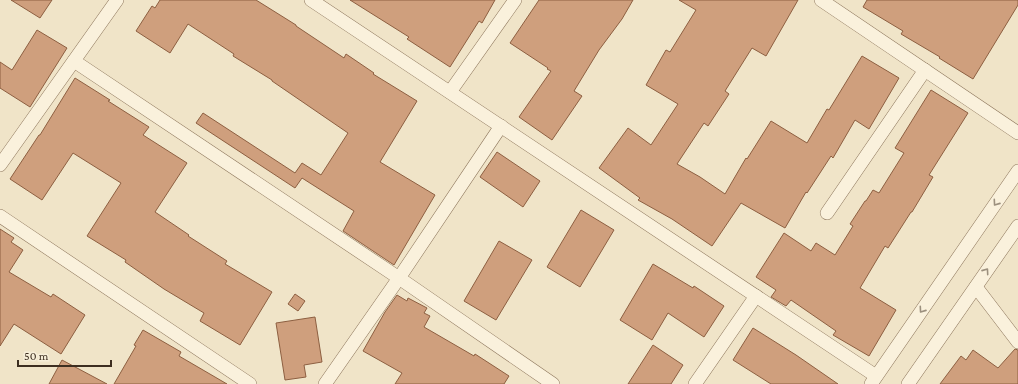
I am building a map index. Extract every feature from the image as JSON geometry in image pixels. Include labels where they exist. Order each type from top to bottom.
[{"type":"street","points":[[0,165],[117,0]]},
{"type":"street","points":[[312,0],[756,296],[874,380],[1018,171]]},
{"type":"street","points":[[450,92],[515,0]]},
{"type":"street","points":[[820,0],[1018,133]]},
{"type":"street","points":[[74,62],[399,278],[553,384]]},
{"type":"street","points":[[827,213],[925,70]]},
{"type":"street","points":[[325,384],[399,278],[500,126]]},
{"type":"street","points":[[0,216],[250,384]]},
{"type":"street","points":[[908,384],[1018,226]]},
{"type":"street","points":[[976,286],[1018,342]]},
{"type":"street","points":[[695,384],[756,296]]},
{"type":"building","points":[[11,0],[52,0],[40,18]]},
{"type":"building","points":[[160,0],[256,0],[344,58],[346,54],[374,73],[373,74],[417,101],[380,162],[435,195],[394,265],[343,231],[354,211],[302,178],[295,188],[196,123],[203,113],[295,173],[302,163],[321,175],[348,133],[188,24],[170,53],[136,31],[152,6],[155,8]]},
{"type":"building","points":[[350,0],[495,0],[482,23],[479,21],[450,67],[407,39],[409,37]]},
{"type":"building","points":[[539,0],[633,0],[622,19],[599,50],[574,91],[582,96],[552,140],[519,117],[551,71],[510,43]]},
{"type":"building","points":[[679,0],[798,0],[766,56],[752,48],[725,91],[729,94],[708,126],[704,123],[677,164],[725,194],[746,158],[747,159],[771,121],[807,143],[827,109],[829,110],[862,56],[899,78],[869,129],[855,120],[833,158],[831,156],[807,193],[806,192],[785,228],[741,203],[712,246],[672,219],[638,200],[640,198],[599,168],[628,128],[651,145],[678,104],[646,85],[666,50],[670,52],[696,10]]},
{"type":"building","points":[[867,0],[1018,0],[1018,5],[973,79],[901,34],[903,31],[863,7]]},
{"type":"building","points":[[37,30],[67,48],[30,107],[0,88],[0,62],[12,70]]},
{"type":"building","points":[[75,78],[149,127],[143,135],[187,163],[155,212],[189,235],[188,236],[227,261],[225,264],[272,292],[240,345],[200,321],[204,313],[164,289],[125,262],[126,260],[87,236],[121,183],[73,153],[42,200],[10,179],[40,135]]},
{"type":"building","points":[[931,90],[968,113],[929,175],[933,177],[912,212],[888,248],[885,246],[860,288],[896,310],[869,356],[833,335],[836,331],[791,300],[786,306],[771,297],[776,290],[756,277],[784,233],[811,251],[816,243],[835,255],[853,226],[850,224],[865,201],[873,190],[879,193],[904,153],[895,148]]},
{"type":"building","points":[[497,152],[540,181],[523,207],[480,177]]},
{"type":"building","points":[[581,210],[614,230],[580,287],[547,267]]},
{"type":"building","points":[[0,229],[14,238],[11,242],[23,250],[9,272],[51,297],[53,294],[85,315],[61,354],[14,324],[0,346]]},
{"type":"building","points":[[499,241],[532,260],[496,320],[464,301]]},
{"type":"building","points":[[653,264],[693,288],[694,286],[724,306],[704,337],[668,313],[652,340],[620,320]]},
{"type":"building","points":[[295,294],[305,301],[298,311],[288,304]]},
{"type":"building","points":[[397,295],[407,301],[408,298],[427,308],[424,313],[430,316],[424,327],[474,356],[475,354],[509,376],[504,384],[395,384],[402,373],[363,351],[385,312]]},
{"type":"building","points":[[315,317],[322,362],[304,365],[306,377],[285,380],[276,323]]},
{"type":"building","points":[[753,328],[838,384],[771,384],[733,360]]},
{"type":"building","points":[[143,330],[181,352],[179,356],[227,384],[114,384],[136,346],[134,345]]},
{"type":"building","points":[[653,345],[683,365],[671,384],[628,384]]},
{"type":"building","points":[[1015,349],[1018,350],[1018,384],[940,384],[961,356],[966,360],[973,350],[998,368]]},
{"type":"building","points":[[62,360],[107,384],[49,384]]}]
